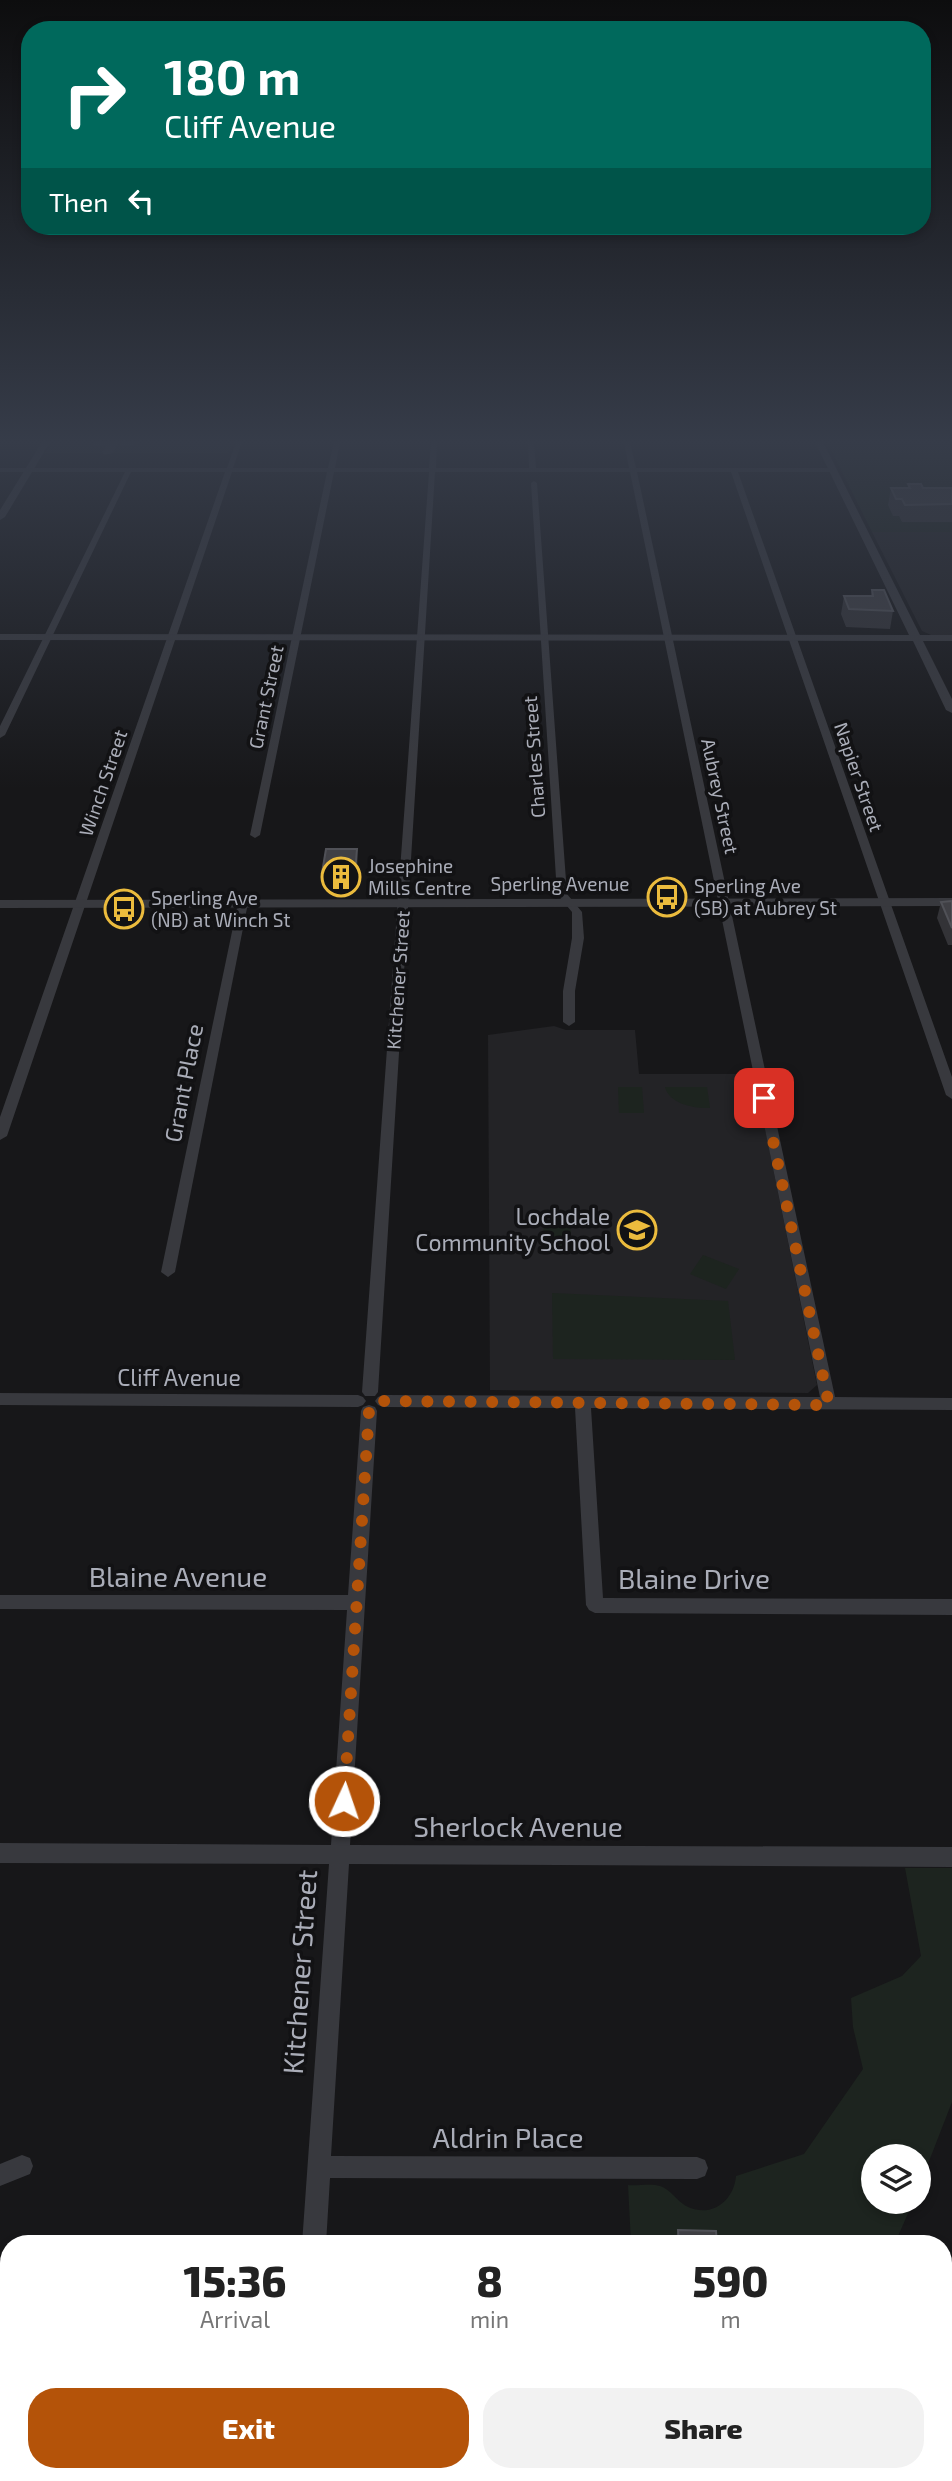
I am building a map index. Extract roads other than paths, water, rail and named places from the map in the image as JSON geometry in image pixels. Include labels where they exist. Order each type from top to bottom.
[{"type":"street","points":[[0,735],[86,558]]},
{"type":"street","name":"Winch Street","points":[[0,1136],[200,558]]},
{"type":"street","name":"Grant Street","points":[[255,835],[313,558]]},
{"type":"street","name":"Kitchener Street","points":[[314,2235],[426,558]]},
{"type":"street","name":"Charles Street","points":[[539,558],[562,894],[577,912],[578,949],[570,984],[569,1022]]},
{"type":"street","name":"Aubrey Street","points":[[652,558],[829,1405]]},
{"type":"street","name":"Napier Street","points":[[765,558],[952,1095]]},
{"type":"street","points":[[876,558],[952,710]]},
{"type":"street","points":[[0,637],[952,638]]},
{"type":"street","name":"Sperling Avenue","points":[[0,904],[952,902]]},
{"type":"street","name":"Grant Place","points":[[167,1272],[243,903]]},
{"type":"street","name":"Cliff Avenue","points":[[0,1399],[952,1404]]},
{"type":"street","name":"Blaine Drive","points":[[583,1404],[595,1605],[952,1607]]},
{"type":"street","name":"Blaine Avenue","points":[[0,1602],[355,1603]]},
{"type":"street","name":"Sherlock Avenue","points":[[0,1853],[952,1857]]},
{"type":"street","points":[[0,2175],[22,2166]]},
{"type":"street","name":"Aldrin Place","points":[[318,2167],[697,2168]]},
{"type":"place","name":"Josephine Mills Centre","points":[[341,877]]},
{"type":"place","name":"Sperling Ave (SB) at Aubrey St","points":[[667,897]]},
{"type":"place","name":"Sperling Ave (NB) at Winch St","points":[[124,909]]},
{"type":"place","name":"Lochdale Community School","points":[[637,1230]]}]
